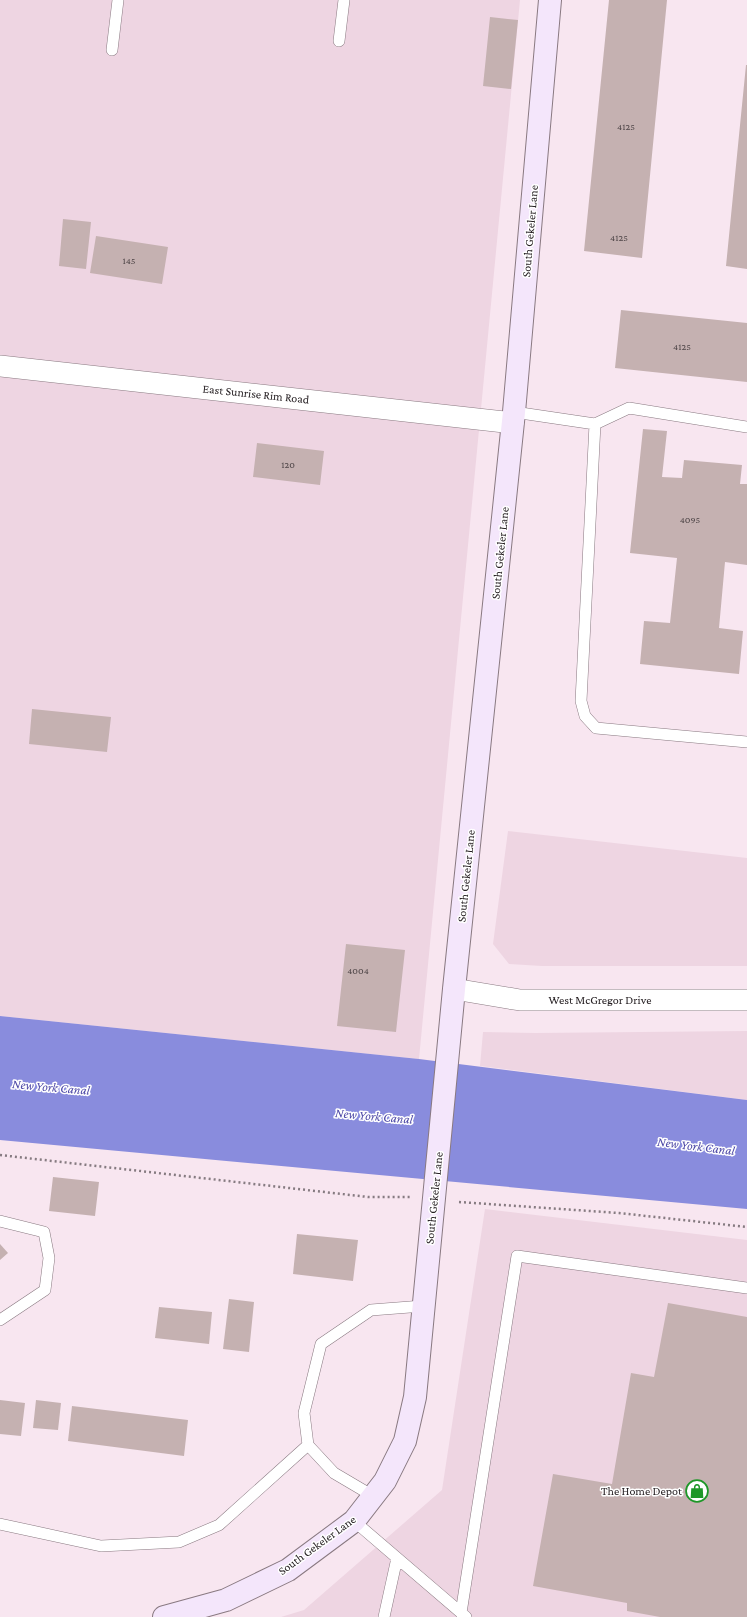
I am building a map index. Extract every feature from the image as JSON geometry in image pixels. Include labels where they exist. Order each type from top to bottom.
[{"type":"street","name":"South Gekeler Lane","points":[[164,1617],[226,1600],[288,1570],[354,1521],[385,1481],[405,1441],[415,1398],[454,989],[514,417],[550,0]]},
{"type":"street","name":"East Sunrise Rim Road","points":[[0,366],[514,417]]},
{"type":"street","name":"West McGregor Drive","points":[[454,989],[520,1000],[747,1000]]},
{"type":"lane","points":[[112,50],[118,0]]},
{"type":"lane","points":[[339,41],[344,0]]},
{"type":"lane","points":[[514,417],[595,424],[629,408],[747,427]]},
{"type":"lane","points":[[595,424],[581,701],[585,716],[596,728],[747,742]]},
{"type":"lane","points":[[0,1221],[44,1232],[49,1258],[45,1290],[0,1320]]},
{"type":"lane","points":[[463,1615],[517,1256],[747,1288]]},
{"type":"lane","points":[[373,1496],[334,1473],[308,1445],[304,1413],[321,1344],[371,1310],[423,1306]]},
{"type":"lane","points":[[0,1524],[101,1546],[180,1542],[219,1525],[308,1445]]},
{"type":"lane","points":[[354,1521],[463,1615]]},
{"type":"lane","points":[[384,1617],[397,1558]]},
{"type":"path","points":[[0,1155],[368,1197],[434,1197],[459,1202],[618,1213],[747,1227]]},
{"type":"shaded area","points":[[0,0],[520,0],[419,1059],[0,1016]]},
{"type":"shaded area","points":[[508,831],[747,858],[747,966],[542,966],[509,964],[493,944]]},
{"type":"shaded area","points":[[747,1031],[747,1100],[480,1066],[483,1032]]},
{"type":"shaded area","points":[[485,1209],[747,1240],[747,1617],[281,1617],[304,1610],[442,1490]]},
{"type":"water","name":"New York Canal","points":[[0,1016],[419,1059],[747,1100],[747,1209],[0,1140]]},
{"type":"building","points":[[609,0],[667,0],[642,258],[584,251]]},
{"type":"building","points":[[490,17],[518,20],[511,89],[483,86]]},
{"type":"building","points":[[747,65],[747,269],[726,266]]},
{"type":"building","points":[[63,219],[91,222],[86,269],[59,266]]},
{"type":"building","points":[[96,236],[168,247],[162,284],[90,273]]},
{"type":"building","points":[[621,310],[747,323],[747,382],[615,368]]},
{"type":"building","points":[[643,429],[667,431],[662,477],[682,478],[684,460],[742,465],[740,484],[747,484],[747,565],[725,562],[719,628],[743,631],[739,674],[640,664],[644,621],[670,623],[677,558],[630,553]]},
{"type":"building","points":[[257,443],[324,451],[320,485],[253,477]]},
{"type":"building","points":[[32,709],[111,717],[107,752],[29,744]]},
{"type":"building","points":[[346,944],[405,950],[396,1032],[337,1026]]},
{"type":"building","points":[[53,1177],[99,1182],[95,1216],[49,1211]]},
{"type":"building","points":[[297,1234],[358,1240],[353,1281],[293,1274]]},
{"type":"building","points":[[0,1244],[8,1253],[0,1260]]},
{"type":"building","points":[[229,1299],[254,1302],[249,1352],[223,1349]]},
{"type":"building","name":"The Home Depot","points":[[668,1303],[747,1317],[747,1617],[660,1617],[627,1611],[627,1603],[533,1586],[553,1474],[612,1484],[631,1373],[654,1377]]},
{"type":"building","points":[[159,1307],[212,1312],[209,1344],[155,1338]]},
{"type":"building","points":[[0,1400],[25,1403],[21,1436],[0,1434]]},
{"type":"building","points":[[36,1400],[61,1403],[58,1430],[33,1428]]},
{"type":"building","points":[[72,1406],[188,1420],[184,1456],[68,1441]]},
{"type":"place","name":"The Home Depot","points":[[697,1491]]}]
